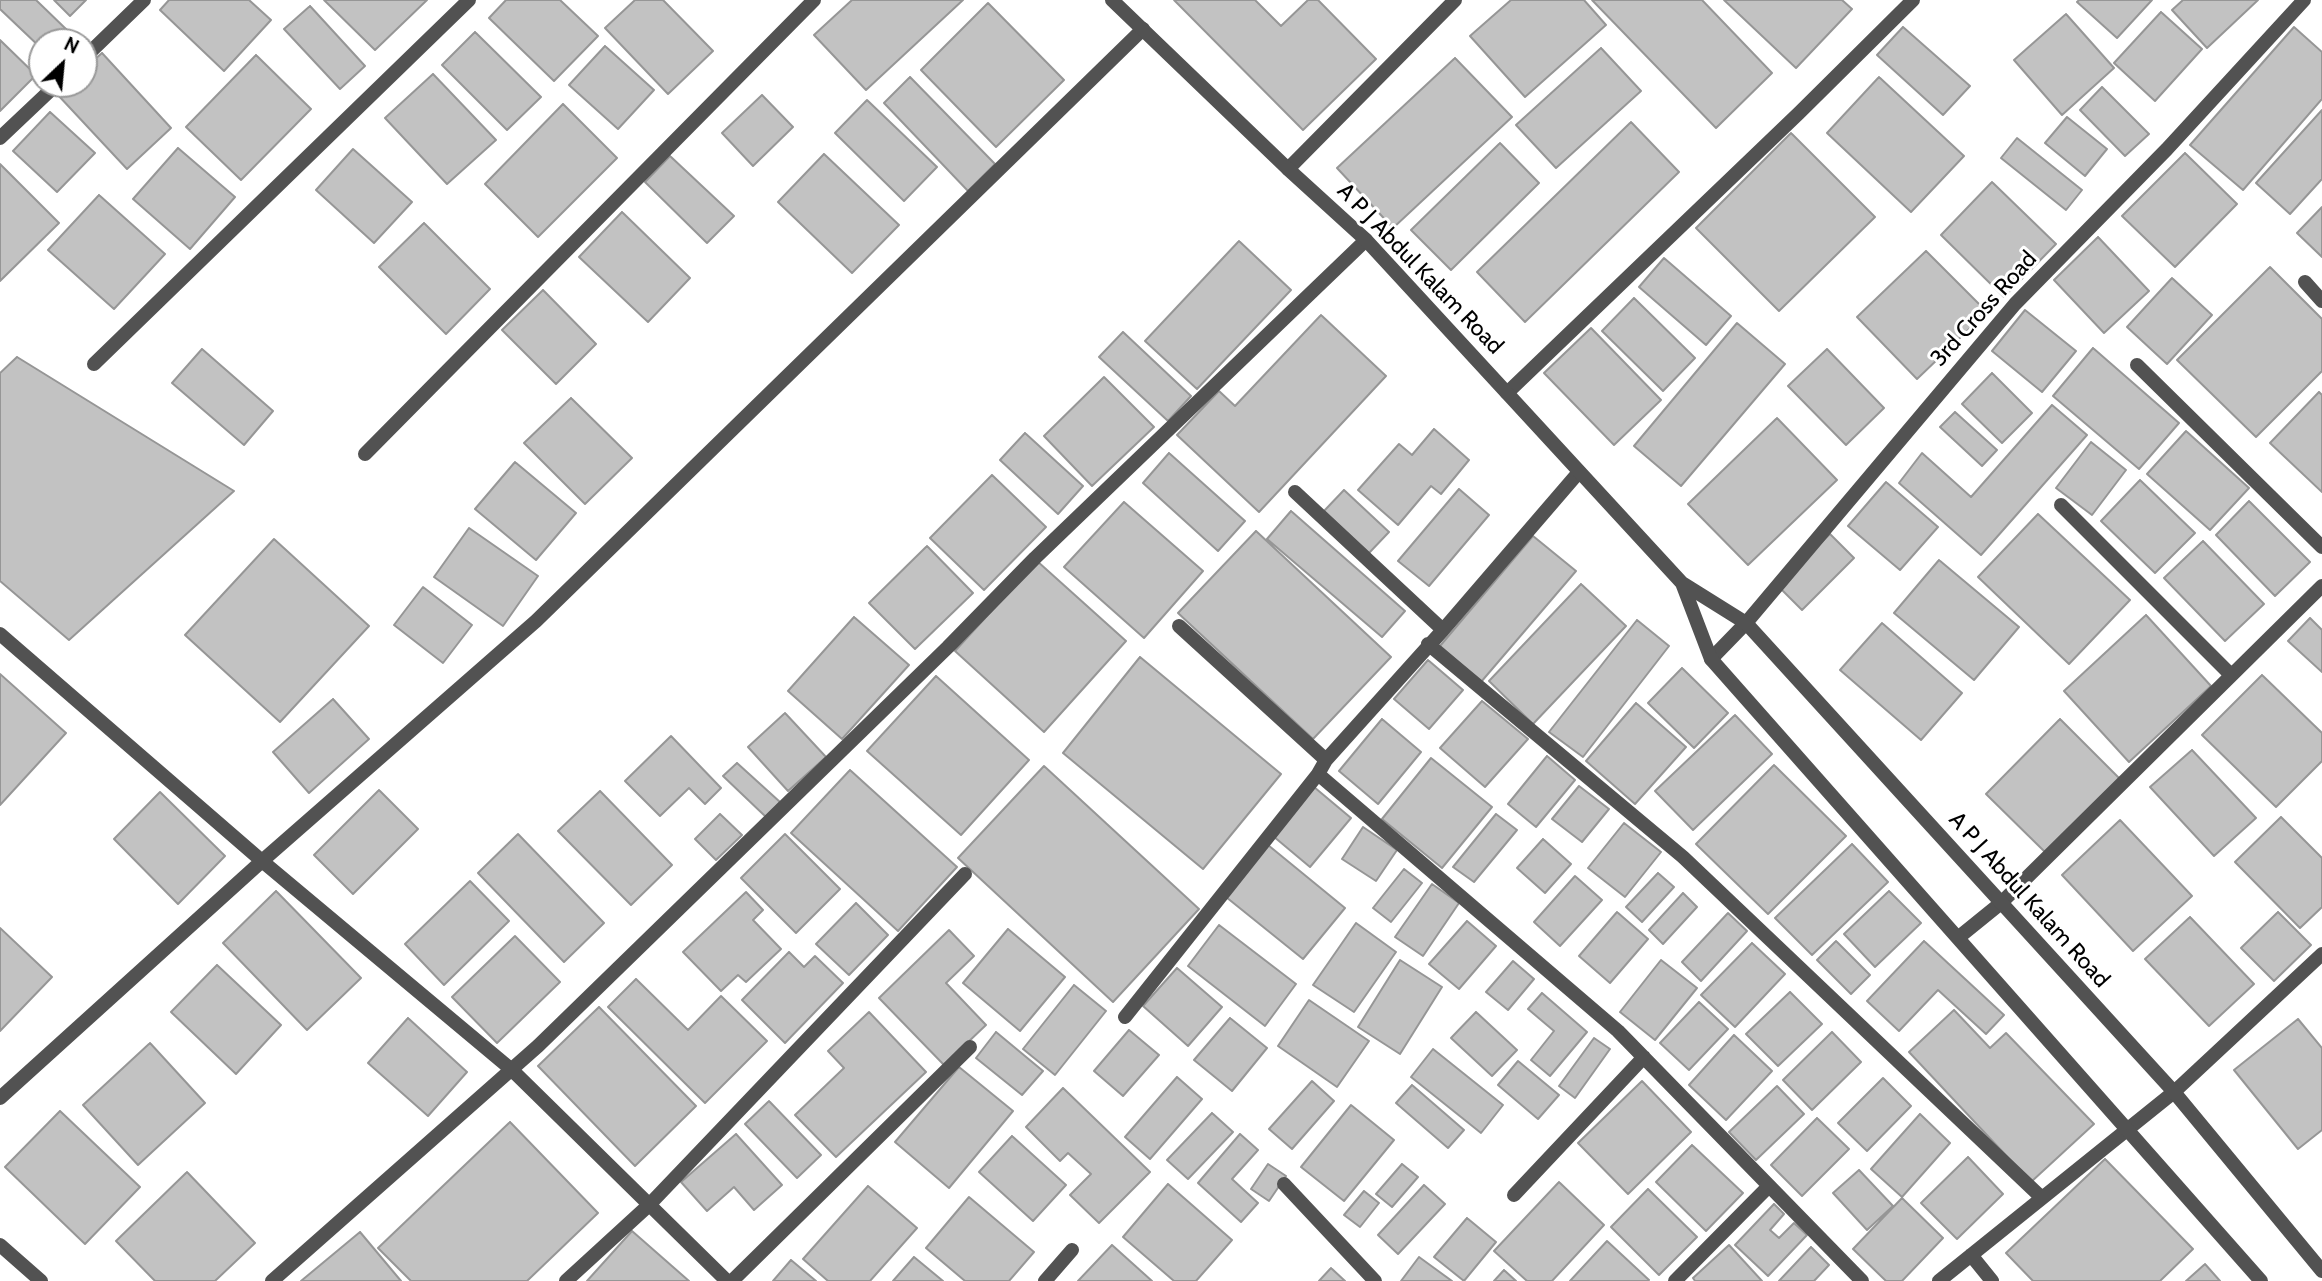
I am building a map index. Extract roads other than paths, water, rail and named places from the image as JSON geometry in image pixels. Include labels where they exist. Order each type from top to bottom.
[{"type":"street","points":[[98,44],[144,0]]},
{"type":"street","points":[[94,364],[469,0]]},
{"type":"street","points":[[365,454],[814,0]]},
{"type":"street","name":"A P J Abdul Kalam Road","points":[[1113,0],[1288,169],[1366,240],[1682,583],[1746,623],[2174,1092],[2322,1271]]},
{"type":"street","points":[[1288,169],[1455,0]]},
{"type":"street","points":[[1507,393],[1913,0]]},
{"type":"street","name":"3rd Cross Road","points":[[1711,659],[1746,623],[2015,304],[2167,149],[2304,0]]},
{"type":"street","points":[[0,1098],[262,861],[536,621],[1143,29]]},
{"type":"street","points":[[0,138],[42,98]]},
{"type":"street","points":[[272,1281],[512,1070],[930,665],[1035,558],[1366,240]]},
{"type":"street","points":[[2305,282],[2322,301]]},
{"type":"street","points":[[2137,365],[2322,547]]},
{"type":"street","points":[[1125,1017],[1318,774],[1326,760],[1443,630],[1578,472]]},
{"type":"street","points":[[1295,492],[1443,630]]},
{"type":"street","points":[[2061,505],[2231,675]]},
{"type":"street","name":"A P J Abdul Kalam Road","points":[[1682,583],[1711,659],[2261,1281]]},
{"type":"street","points":[[1959,937],[2001,903],[2322,586]]},
{"type":"street","points":[[1179,626],[1326,760]]},
{"type":"street","points":[[0,634],[262,861],[512,1070],[729,1281],[970,1047]]},
{"type":"street","points":[[1428,644],[1683,857],[2042,1198]]},
{"type":"street","points":[[1318,774],[1618,1031],[1862,1281]]},
{"type":"street","points":[[566,1281],[649,1205],[965,874]]},
{"type":"street","points":[[1938,1281],[2174,1092],[2322,954]]},
{"type":"street","points":[[1514,1195],[1644,1057]]},
{"type":"street","points":[[1284,1184],[1374,1281]]},
{"type":"street","points":[[1675,1281],[1769,1186]]},
{"type":"street","points":[[0,1245],[41,1281]]},
{"type":"street","points":[[1045,1281],[1072,1250]]},
{"type":"street","points":[[1971,1255],[1992,1281]]}]
